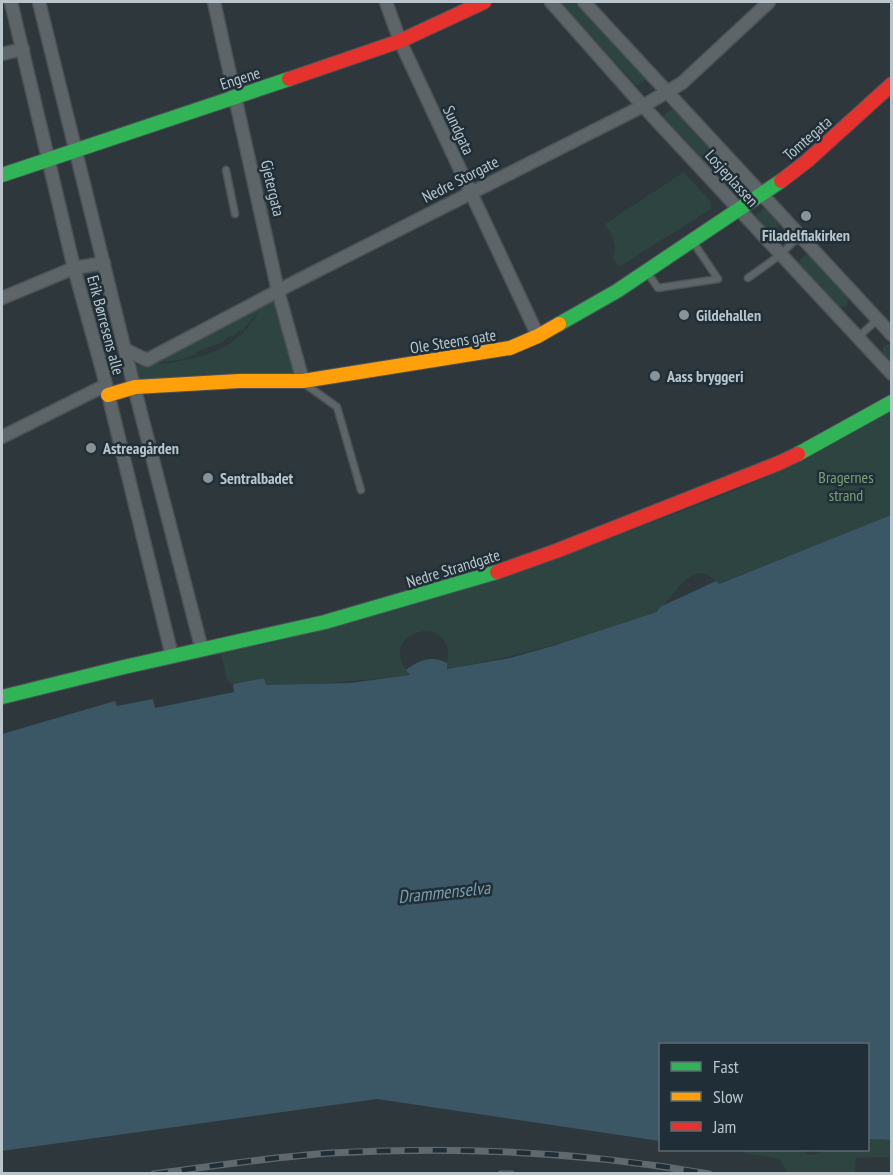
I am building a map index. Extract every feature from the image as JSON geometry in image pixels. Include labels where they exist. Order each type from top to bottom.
[{"type":"street","name":"Erik Børresens alle","points":[[11,2],[74,268],[107,390],[172,656]]},
{"type":"street","name":"Erik Børresens alle","points":[[39,2],[202,650]]},
{"type":"street","name":"Gjetergata","points":[[214,2],[278,291],[303,381]]},
{"type":"street","name":"Sundgata","points":[[386,2],[400,41],[538,336]]},
{"type":"street","name":"Engene","points":[[2,175],[400,41],[484,2]]},
{"type":"street","name":"Losjeplassen","points":[[551,2],[738,210],[891,374]]},
{"type":"street","name":"Losjeplassen","points":[[584,2],[891,335]]},
{"type":"street","name":"Nedre Storgate","points":[[126,350],[147,360],[470,192],[643,106],[682,84],[769,2]]},
{"type":"street","points":[[2,54],[23,49]]},
{"type":"street","name":"Tomtegata","points":[[738,210],[807,161],[891,84]]},
{"type":"street","name":"Ole Steens gate","points":[[107,390],[239,381],[303,381],[510,348],[538,336],[617,291],[738,210]]},
{"type":"street","points":[[2,298],[74,268],[104,263]]},
{"type":"street","points":[[2,437],[107,390]]},
{"type":"street","name":"Nedre Strandgate","points":[[2,698],[172,656],[325,622],[389,605],[556,551],[779,463],[827,439],[891,402]]},
{"type":"lane","points":[[225,170],[235,214]]},
{"type":"lane","points":[[748,278],[780,255],[800,236]]},
{"type":"lane","points":[[647,271],[658,288],[718,279],[693,241]]},
{"type":"lane","points":[[857,338],[877,320]]},
{"type":"lane","points":[[303,381],[337,407],[361,490]]},
{"type":"green space","points":[[560,2],[576,2],[646,79],[637,86]]},
{"type":"green space","points":[[673,108],[741,182],[732,192],[663,116]]},
{"type":"green space","points":[[684,172],[711,202],[711,209],[619,267],[613,258],[614,240],[605,224]]},
{"type":"green space","points":[[765,207],[779,223],[777,231],[769,233],[754,217]]},
{"type":"green space","points":[[806,255],[812,257],[849,298],[846,306],[838,307],[800,267],[799,262]]},
{"type":"green space","points":[[278,291],[303,381],[135,387],[129,367],[140,365]],"holes":[[[259,311],[237,338],[218,350],[196,358],[157,363],[184,359],[222,342],[231,335],[233,337],[240,330],[242,331]]]},
{"type":"green space","points":[[891,345],[891,365],[881,354],[884,346]]},
{"type":"green space","name":"Bragernes strand","points":[[891,411],[891,515],[718,584],[709,575],[700,573],[691,576],[683,582],[662,608],[649,616],[504,658],[446,669],[447,646],[441,637],[431,632],[421,632],[411,635],[404,642],[400,651],[402,662],[411,675],[284,685],[265,685],[263,678],[230,684],[227,680],[221,654],[384,613],[596,544],[755,482]]},
{"type":"green space","points":[[869,1139],[891,1140],[891,1157],[856,1158],[855,1173],[787,1172],[780,1159],[743,1153],[746,1151],[803,1151],[814,1155],[822,1151],[869,1151]]},
{"type":"water","name":"Drammenselva","points":[[891,515],[891,1140],[869,1139],[869,1043],[659,1043],[659,1141],[377,1099],[2,1151],[2,734],[115,701],[117,706],[153,699],[155,708],[234,692],[233,684],[264,678],[266,685],[350,683],[410,675],[406,670],[431,659],[447,663],[447,669],[510,658],[657,612],[660,607],[716,581],[719,584]]},
{"type":"railway","points":[[154,1174],[331,1153],[426,1150],[568,1156],[615,1160],[709,1174]]},
{"type":"railway","points":[[501,1174],[511,1174]]},
{"type":"traffic: fast","points":[[2,175],[289,79]]},
{"type":"traffic: fast","points":[[559,324],[617,291],[781,181]]},
{"type":"traffic: fast","points":[[798,454],[892,402]]},
{"type":"traffic: fast","points":[[2,697],[325,622],[497,572]]},
{"type":"traffic: slow","points":[[108,395],[135,387],[239,381],[303,381],[510,348],[559,324]]},
{"type":"traffic: jam","points":[[289,79],[400,41],[484,2]]},
{"type":"traffic: jam","points":[[781,181],[807,161],[892,84]]},
{"type":"traffic: jam","points":[[497,572],[556,551],[798,454]]},
{"type":"place","name":"Filadelfiakirken","points":[[806,216]]},
{"type":"place","name":"Gildehallen","points":[[684,315]]},
{"type":"place","name":"Aass bryggeri","points":[[655,376]]},
{"type":"place","name":"Astreagården","points":[[91,448]]},
{"type":"place","name":"Sentralbadet","points":[[208,478]]}]
